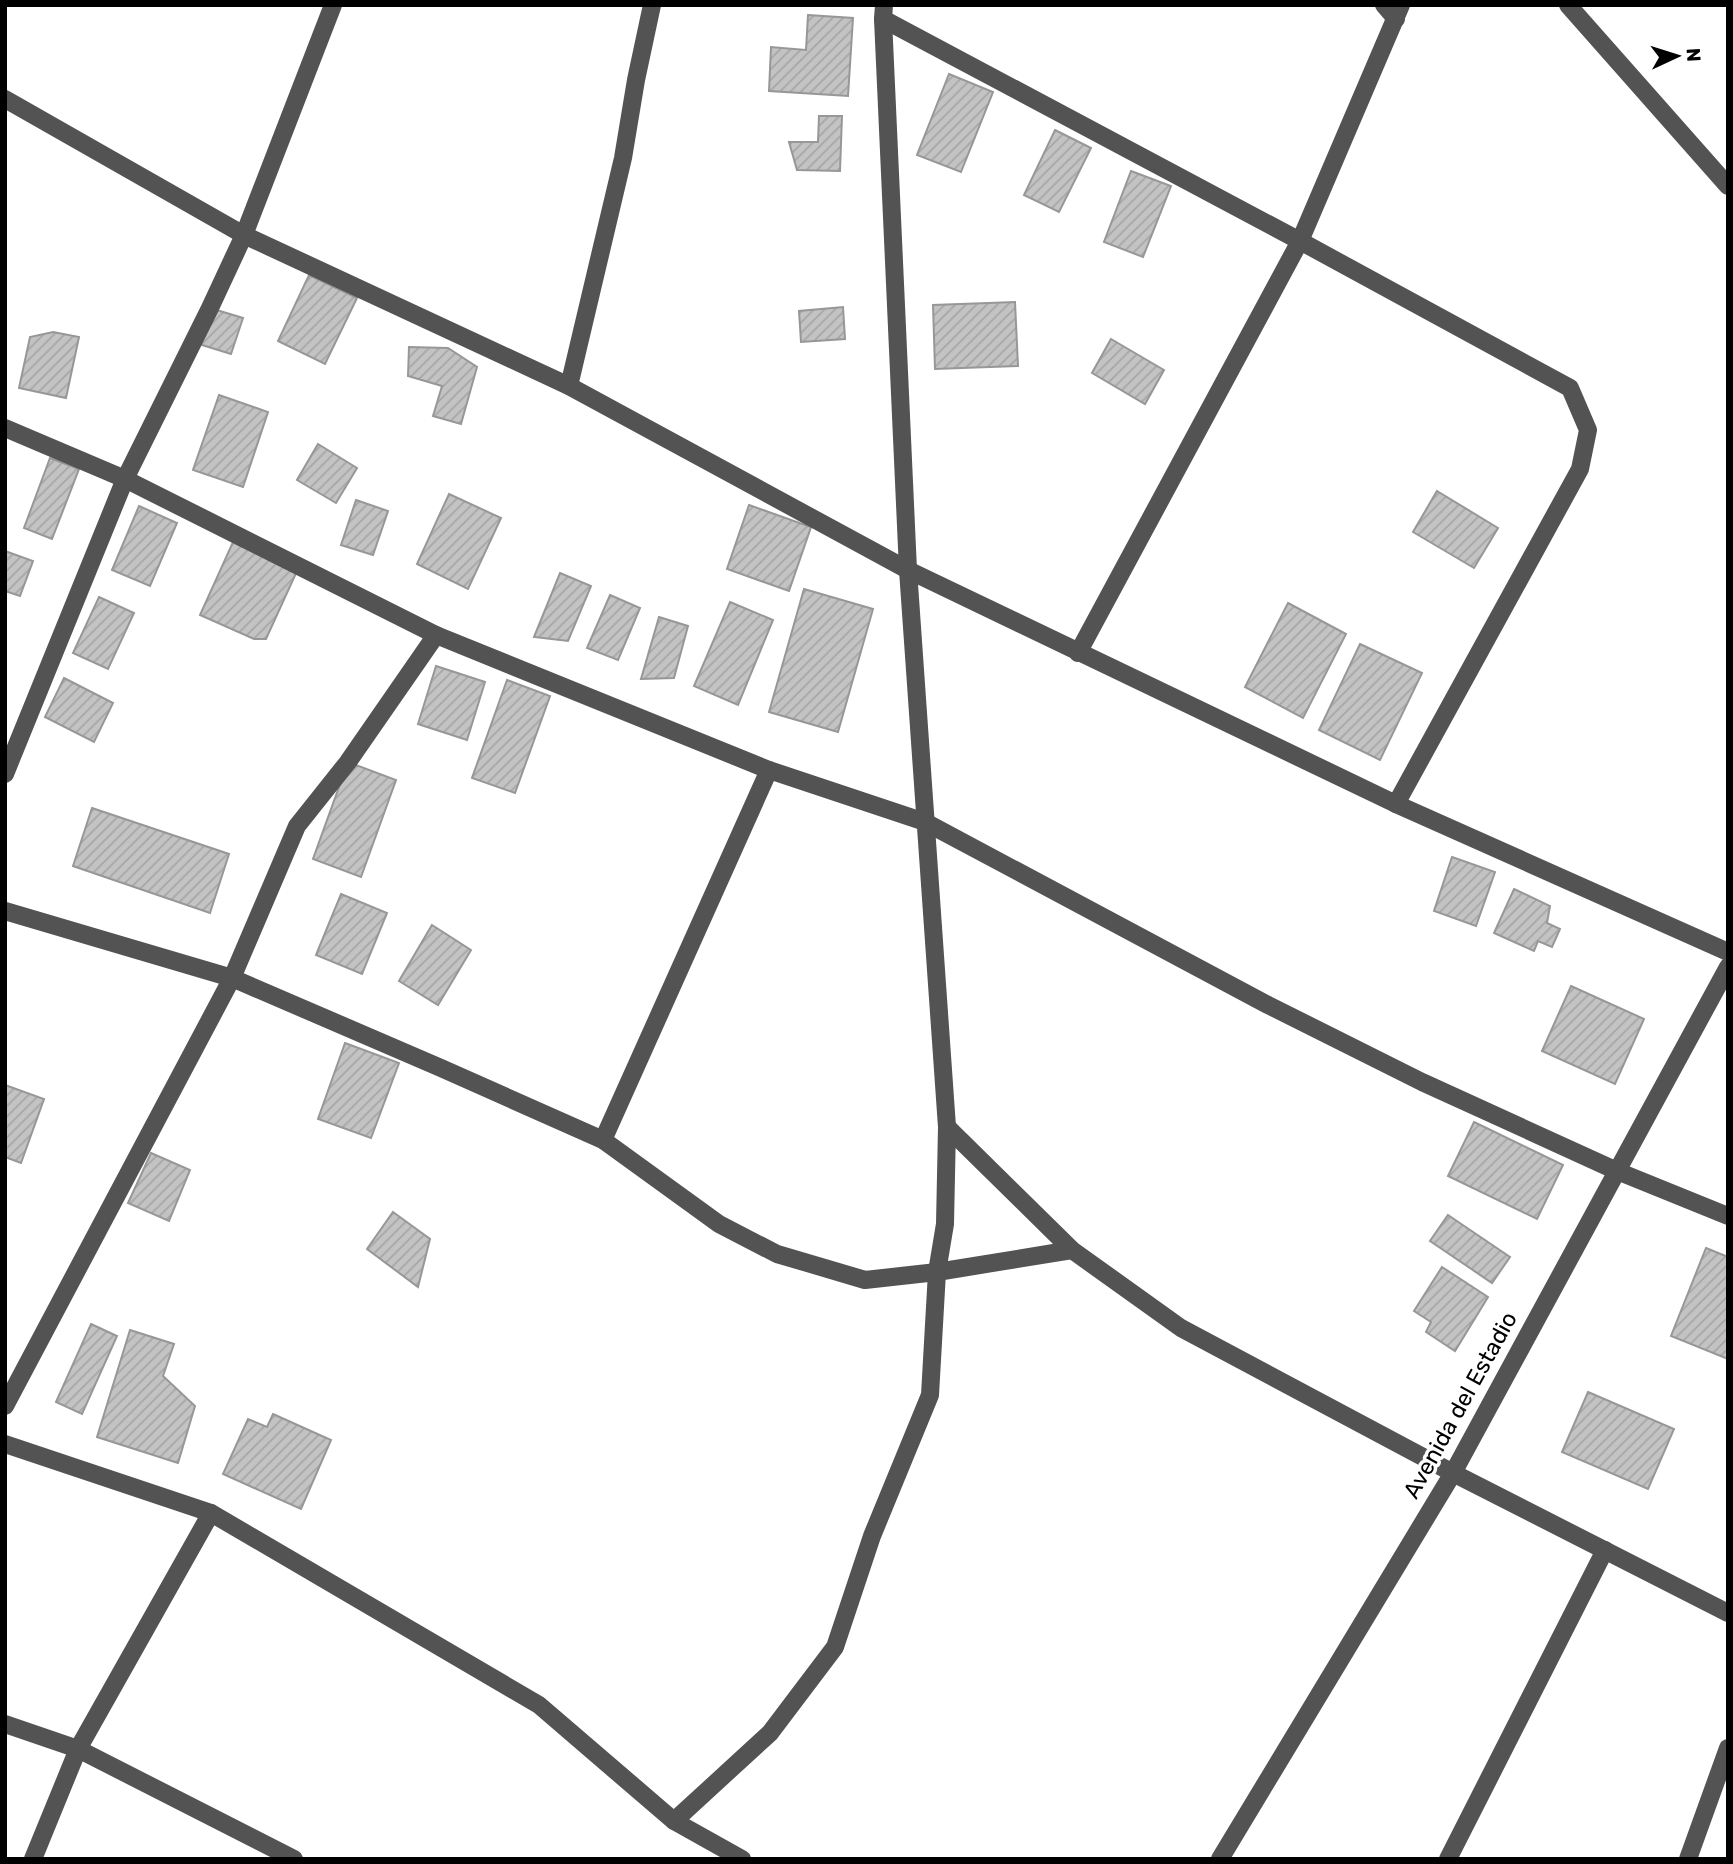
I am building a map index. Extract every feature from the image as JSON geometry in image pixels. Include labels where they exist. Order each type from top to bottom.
[{"type":"street","points":[[5,774],[125,479],[244,235],[333,5]]},
{"type":"street","points":[[569,386],[623,158],[652,5]]},
{"type":"street","points":[[1568,5],[1728,186]]},
{"type":"street","points":[[1078,653],[1300,241],[1394,10]]},
{"type":"street","points":[[883,12],[1570,388],[1588,430],[1580,468],[1396,804]]},
{"type":"street","points":[[674,1821],[770,1733],[835,1647],[873,1536],[930,1395],[937,1272],[945,1224],[947,1127],[908,570],[883,12]]},
{"type":"street","points":[[5,99],[244,235],[569,386],[908,570],[1396,804],[1728,952]]},
{"type":"street","points":[[5,428],[125,479],[436,635],[769,770],[925,822],[1268,1005],[1422,1082],[1617,1171],[1728,1216]]},
{"type":"street","points":[[5,1406],[232,978],[297,826],[348,762],[436,635]]},
{"type":"street","points":[[603,1140],[769,770]]},
{"type":"street","points":[[5,911],[232,978],[441,1068],[603,1140],[719,1224],[777,1254],[866,1280],[937,1272],[1072,1250]]},
{"type":"street","name":"Avenida del Estadio","points":[[1220,1859],[1453,1473],[1728,967]]},
{"type":"street","points":[[947,1127],[1072,1250],[1181,1328],[1453,1473],[1728,1613]]},
{"type":"street","points":[[5,1444],[211,1513],[539,1705],[674,1821],[742,1859]]},
{"type":"street","points":[[33,1859],[78,1749],[211,1513]]},
{"type":"street","points":[[1448,1859],[1605,1550]]},
{"type":"street","points":[[5,1724],[78,1749],[294,1859]]},
{"type":"street","points":[[1688,1859],[1728,1748]]},
{"type":"building","points":[[808,15],[853,18],[848,96],[769,91],[771,47],[806,50]]},
{"type":"building","points":[[949,74],[993,92],[961,172],[917,155]]},
{"type":"building","points":[[819,116],[842,116],[840,171],[797,170],[789,142],[818,142]]},
{"type":"building","points":[[1055,130],[1091,148],[1059,212],[1024,195]]},
{"type":"building","points":[[1131,171],[1171,186],[1143,257],[1104,242]]},
{"type":"building","points":[[309,275],[357,298],[325,364],[278,341]]},
{"type":"building","points":[[1015,302],[1018,366],[935,369],[933,305]]},
{"type":"building","points":[[843,307],[845,339],[801,342],[799,311]]},
{"type":"building","points":[[210,308],[243,318],[231,354],[199,344]]},
{"type":"building","points":[[53,332],[79,337],[66,398],[19,388],[30,337]]},
{"type":"building","points":[[1111,339],[1164,370],[1145,404],[1092,373]]},
{"type":"building","points":[[409,347],[448,348],[477,367],[461,424],[433,416],[442,386],[408,376]]},
{"type":"building","points":[[219,395],[268,412],[243,487],[193,470]]},
{"type":"building","points":[[318,444],[357,468],[336,503],[297,480]]},
{"type":"building","points":[[50,458],[79,469],[52,539],[24,528]]},
{"type":"building","points":[[1437,491],[1498,528],[1474,568],[1413,532]]},
{"type":"building","points":[[449,494],[501,518],[468,589],[417,564]]},
{"type":"building","points":[[356,500],[388,511],[373,555],[341,545]]},
{"type":"building","points":[[749,505],[811,527],[789,591],[727,569]]},
{"type":"building","points":[[139,506],[177,523],[150,586],[112,570]]},
{"type":"building","points":[[233,542],[297,571],[266,639],[254,639],[200,615]]},
{"type":"building","points":[[5,551],[33,561],[20,596],[5,591]]},
{"type":"building","points":[[560,573],[591,586],[568,641],[534,637]]},
{"type":"building","points":[[804,589],[873,609],[838,732],[769,712]]},
{"type":"building","points":[[610,595],[640,608],[618,660],[587,648]]},
{"type":"building","points":[[99,597],[134,613],[108,669],[73,653]]},
{"type":"building","points":[[730,602],[773,620],[738,705],[694,686]]},
{"type":"building","points":[[1288,603],[1346,634],[1303,718],[1245,687]]},
{"type":"building","points":[[659,617],[688,626],[674,678],[641,679]]},
{"type":"building","points":[[1360,644],[1422,673],[1380,760],[1319,730]]},
{"type":"building","points":[[436,666],[485,682],[467,740],[418,724]]},
{"type":"building","points":[[64,678],[113,703],[94,742],[45,717]]},
{"type":"building","points":[[507,680],[550,696],[515,793],[472,778]]},
{"type":"building","points":[[348,762],[396,780],[361,877],[313,859]]},
{"type":"building","points":[[92,808],[229,854],[210,913],[73,866]]},
{"type":"building","points":[[1452,857],[1495,872],[1476,926],[1434,911]]},
{"type":"building","points":[[1514,889],[1550,906],[1547,923],[1560,929],[1552,947],[1538,941],[1534,951],[1494,933]]},
{"type":"building","points":[[341,894],[387,913],[362,974],[316,955]]},
{"type":"building","points":[[432,925],[471,950],[438,1005],[399,981]]},
{"type":"building","points":[[1571,986],[1644,1019],[1615,1084],[1542,1051]]},
{"type":"building","points":[[345,1043],[399,1063],[371,1138],[318,1119]]},
{"type":"building","points":[[5,1085],[44,1099],[21,1163],[5,1157]]},
{"type":"building","points":[[1474,1122],[1563,1165],[1537,1219],[1448,1176]]},
{"type":"building","points":[[151,1153],[190,1170],[169,1221],[128,1203]]},
{"type":"building","points":[[393,1212],[430,1239],[418,1287],[367,1249]]},
{"type":"building","points":[[1448,1215],[1510,1257],[1492,1283],[1430,1241]]},
{"type":"building","points":[[1706,1248],[1728,1257],[1728,1359],[1671,1336]]},
{"type":"building","points":[[1442,1267],[1488,1297],[1455,1351],[1426,1332],[1431,1322],[1414,1311]]},
{"type":"building","points":[[91,1324],[117,1336],[82,1414],[56,1402]]},
{"type":"building","points":[[130,1330],[174,1344],[163,1376],[195,1406],[178,1463],[97,1437]]},
{"type":"building","points":[[1588,1392],[1674,1429],[1648,1489],[1562,1452]]},
{"type":"building","points":[[273,1414],[331,1440],[301,1509],[223,1474],[248,1419],[267,1427]]}]
